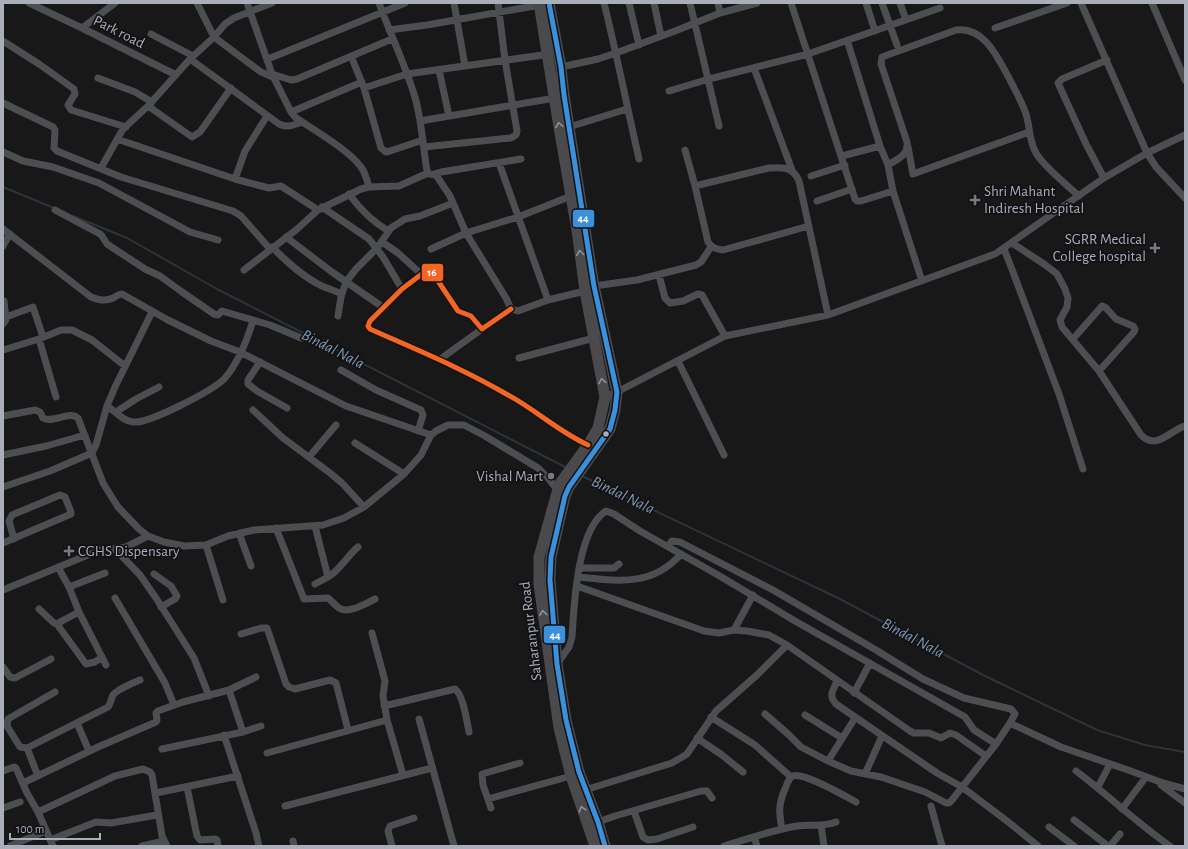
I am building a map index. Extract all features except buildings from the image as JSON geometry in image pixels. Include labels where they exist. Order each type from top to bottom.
[{"type":"main road","points":[[542,4],[552,54],[555,98],[577,230],[589,288],[617,392],[615,410],[610,429],[591,447]]},
{"type":"main road","points":[[552,54],[560,68],[569,127],[594,338],[605,397],[598,428],[591,447]]},
{"type":"main road","name":"Saharanpur Road","points":[[591,447],[563,487],[539,557],[539,584],[554,668],[577,766],[606,846]]},
{"type":"main road","name":"Saharanpur Road","points":[[554,668],[559,728],[571,776],[595,846]]},
{"type":"main road","points":[[586,846],[590,834]]},
{"type":"street","name":"Park road","points":[[29,3],[176,75]]},
{"type":"street","points":[[82,28],[114,3]]},
{"type":"street","points":[[197,3],[214,37],[261,72],[294,80],[392,39]]},
{"type":"street","points":[[247,3],[274,76],[291,112],[302,122],[340,148],[357,162],[363,171],[369,187]]},
{"type":"street","points":[[100,168],[126,126],[150,104],[191,58],[214,37],[228,21],[272,3]]},
{"type":"street","points":[[379,3],[407,74],[420,121],[431,174],[439,179],[449,193],[466,233],[506,298],[511,309],[518,311],[548,300],[589,288],[637,280],[696,265],[705,258],[712,247]]},
{"type":"street","points":[[268,59],[405,3]]},
{"type":"street","points":[[454,3],[458,20],[464,66]]},
{"type":"street","points":[[352,56],[363,85],[383,151],[390,151],[424,143],[514,137],[517,131],[505,60],[498,3]]},
{"type":"street","points":[[604,3],[639,159]]},
{"type":"street","points":[[629,3],[639,45]]},
{"type":"street","points":[[654,3],[661,36]]},
{"type":"street","points":[[690,3],[720,126]]},
{"type":"street","points":[[718,3],[720,13]]},
{"type":"street","points":[[560,68],[598,59],[639,45],[720,13],[743,5],[757,3]]},
{"type":"street","points":[[791,3],[857,201],[893,192]]},
{"type":"street","points":[[866,3],[875,30]]},
{"type":"street","points":[[882,3],[897,45]]},
{"type":"street","points":[[900,3],[906,20]]},
{"type":"street","points":[[995,28],[1067,3]]},
{"type":"street","points":[[1081,3],[1147,153],[1156,167],[1185,198]]},
{"type":"street","points":[[1153,3],[1185,80]]},
{"type":"street","points":[[389,30],[458,20],[542,4]]},
{"type":"street","points":[[670,91],[709,79],[808,54],[940,8]]},
{"type":"street","points":[[1030,132],[913,174],[907,142],[881,64],[882,57],[956,30],[963,29],[975,34],[993,49],[1022,105],[1028,119],[1034,151],[1079,196]]},
{"type":"street","points":[[151,34],[191,58],[266,116],[283,126],[291,126],[302,122]]},
{"type":"street","points":[[847,40],[880,146],[888,165],[893,192],[922,281]]},
{"type":"street","points":[[3,41],[50,71],[74,90],[75,94],[68,105],[71,110],[126,126]]},
{"type":"street","points":[[291,112],[363,85],[407,74],[552,54]]},
{"type":"street","points":[[1103,179],[1058,83],[1062,79],[1107,60]]},
{"type":"street","points":[[754,68],[792,170],[799,182],[828,315]]},
{"type":"street","points":[[439,70],[449,116]]},
{"type":"street","points":[[98,78],[135,92],[192,137],[200,132],[231,88]]},
{"type":"street","points":[[420,121],[512,104],[555,98]]},
{"type":"street","points":[[3,103],[53,127],[55,130],[54,148],[57,151],[134,181],[233,211],[241,216],[271,248],[292,267],[322,286],[342,294]]},
{"type":"street","points":[[569,127],[627,109]]},
{"type":"street","points":[[235,179],[245,151],[266,116]]},
{"type":"street","points":[[605,397],[725,336],[828,315],[995,254],[1103,179],[1147,153],[1185,136]]},
{"type":"street","points":[[117,139],[235,179],[269,188],[281,186],[362,233],[377,248],[402,289]]},
{"type":"street","points":[[842,156],[880,146]]},
{"type":"street","points":[[888,165],[903,156],[908,148]]},
{"type":"street","points":[[685,150],[708,242],[712,247],[723,250],[809,226]]},
{"type":"street","points":[[3,152],[23,161],[53,167],[99,183],[190,232],[218,240]]},
{"type":"street","points":[[244,270],[320,209],[361,188],[399,186],[431,174],[521,159]]},
{"type":"street","points":[[499,163],[548,300]]},
{"type":"street","points":[[811,176],[845,165]]},
{"type":"street","points":[[695,186],[769,168],[780,167],[792,170]]},
{"type":"street","points":[[817,201],[852,189]]},
{"type":"street","points":[[350,194],[359,207],[374,221],[389,231]]},
{"type":"street","points":[[431,249],[466,233],[518,217],[571,196]]},
{"type":"street","points":[[338,316],[346,282],[377,248],[389,231],[405,219],[420,216],[453,203]]},
{"type":"street","points":[[55,210],[100,234],[107,244],[145,269],[160,276],[192,300],[214,314],[218,315],[222,311],[226,312],[244,319],[270,325],[301,338]]},
{"type":"street","points":[[3,229],[91,297],[106,300],[122,294],[152,312],[211,341],[240,352],[346,406],[431,435]]},
{"type":"street","points":[[3,246],[10,234]]},
{"type":"street","points":[[286,237],[346,282],[384,308]]},
{"type":"street","points":[[382,242],[398,253],[421,274]]},
{"type":"street","points":[[1012,243],[1044,264],[1056,274],[1065,289],[1068,298],[1067,307],[1060,320],[1060,324],[1099,372],[1144,438],[1147,440],[1156,441],[1165,438],[1185,426]]},
{"type":"street","points":[[1004,249],[1059,394],[1083,469]]},
{"type":"street","points":[[482,329],[471,316],[458,311],[432,272],[427,270],[402,289],[368,324],[370,329],[439,360],[508,394],[534,410],[570,436],[591,447]]},
{"type":"street","points":[[659,275],[665,298],[670,303],[683,301],[698,294],[702,295],[725,336]]},
{"type":"street","points":[[4,301],[5,320],[33,307],[56,397]]},
{"type":"street","points":[[1072,339],[1102,306],[1106,308],[1116,319],[1133,326],[1135,329],[1134,332],[1099,372]]},
{"type":"street","points":[[439,360],[511,309]]},
{"type":"street","points":[[3,487],[50,471],[92,453],[96,445],[107,406],[152,312]]},
{"type":"street","points":[[107,406],[124,418],[134,422],[150,419],[166,413],[220,383],[226,377],[240,352],[253,320]]},
{"type":"street","points":[[3,350],[61,330],[72,330],[92,340],[125,366]]},
{"type":"street","points":[[519,358],[594,338]]},
{"type":"street","points":[[678,361],[724,455]]},
{"type":"street","points":[[260,362],[248,380],[248,384],[257,391],[287,408]]},
{"type":"street","points":[[341,370],[376,390],[420,410],[423,415],[418,430]]},
{"type":"street","points":[[116,412],[159,387]]},
{"type":"street","points":[[3,416],[32,410],[38,411],[43,418],[48,420],[74,415],[78,418],[103,483],[111,498],[124,514],[148,536],[171,544],[196,546],[206,545],[239,533],[254,530],[323,525],[344,518],[364,507],[404,474],[421,455],[431,435],[448,425],[460,424],[470,427],[538,468],[546,475],[553,485],[563,487]]},
{"type":"street","points":[[253,410],[280,436],[342,483],[364,507]]},
{"type":"street","points":[[309,457],[336,424]]},
{"type":"street","points":[[3,455],[46,446],[84,435]]},
{"type":"street","points":[[355,443],[404,474]]},
{"type":"street","points":[[3,544],[68,516],[71,512],[65,497],[60,495],[12,515],[6,525],[14,538]]},
{"type":"street","points":[[554,668],[569,647],[572,637],[579,568],[590,531],[603,513],[606,512],[614,514],[640,531],[965,717],[974,730],[996,744]]},
{"type":"street","points":[[315,526],[328,577]]},
{"type":"street","points":[[276,528],[304,599],[328,598],[340,608],[347,610],[375,599]]},
{"type":"street","points":[[239,533],[251,566]]},
{"type":"street","points":[[3,590],[100,550],[126,547],[148,536]]},
{"type":"street","points":[[668,546],[672,541],[680,542],[773,590],[906,669],[951,692],[977,702],[1010,709],[1015,714],[996,744],[949,803],[946,803],[925,792],[894,781],[852,771],[828,761],[800,747],[788,734],[765,714]]},
{"type":"street","points":[[206,545],[223,600]]},
{"type":"street","points":[[315,584],[335,573],[348,555],[358,547]]},
{"type":"street","points":[[115,549],[140,575],[162,607],[194,658],[209,696]]},
{"type":"street","points":[[578,577],[608,581],[643,579],[656,574],[674,562],[681,554]]},
{"type":"street","points":[[579,568],[614,568],[618,564]]},
{"type":"street","points":[[58,567],[106,665]]},
{"type":"street","points":[[69,587],[105,573]]},
{"type":"street","points":[[154,574],[171,586],[177,596],[175,599],[162,607]]},
{"type":"street","points":[[577,586],[698,630],[719,634],[734,630],[769,635],[787,645],[910,731],[914,733],[929,732],[941,738],[950,733],[956,735],[986,756]]},
{"type":"street","points":[[734,630],[753,595]]},
{"type":"street","points":[[115,598],[165,682],[174,705]]},
{"type":"street","points":[[39,609],[58,625],[86,664],[95,662],[102,657]]},
{"type":"street","points":[[58,625],[79,612]]},
{"type":"street","points":[[241,634],[267,628],[286,684],[291,689],[330,680],[336,683],[348,730]]},
{"type":"street","points":[[372,633],[385,681],[383,696],[387,720],[403,775]]},
{"type":"street","points":[[585,790],[672,763],[687,754],[716,711],[787,645]]},
{"type":"street","points":[[3,667],[10,677],[15,678],[51,659]]},
{"type":"street","points":[[854,693],[870,663]]},
{"type":"street","points":[[23,783],[89,751],[155,722],[155,714],[157,712],[174,705],[229,690],[256,676]]},
{"type":"street","points":[[55,692],[12,715],[5,721],[20,747],[27,748],[108,707],[112,696],[116,692],[140,680]]},
{"type":"street","points":[[837,681],[831,694],[832,699],[836,704],[937,773],[962,787],[1038,846]]},
{"type":"street","points":[[384,706],[456,689],[461,697],[469,732]]},
{"type":"street","points":[[229,690],[243,732]]},
{"type":"street","points":[[805,715],[842,738]]},
{"type":"street","points":[[711,718],[755,745],[791,777],[795,776],[813,780],[856,802]]},
{"type":"street","points":[[828,761],[855,718]]},
{"type":"street","points":[[419,719],[454,846]]},
{"type":"street","points":[[267,753],[387,720]]},
{"type":"street","points":[[77,723],[89,751]]},
{"type":"street","points":[[1010,723],[1061,747],[1156,781],[1185,789]]},
{"type":"street","points":[[162,749],[243,732],[261,726]]},
{"type":"street","points":[[224,735],[259,846]]},
{"type":"street","points":[[865,774],[882,736]]},
{"type":"street","points":[[697,738],[743,772]]},
{"type":"street","points":[[27,748],[38,776]]},
{"type":"street","points":[[491,808],[481,779],[482,774],[520,763]]},
{"type":"street","points":[[1098,787],[1110,764]]},
{"type":"street","points":[[3,771],[15,767],[38,812],[51,843],[96,822],[111,823],[157,815]]},
{"type":"street","points":[[284,806],[432,768]]},
{"type":"street","points":[[38,812],[115,776],[143,769],[150,772],[152,776],[156,793],[157,815],[165,843],[145,846]]},
{"type":"street","points":[[1076,771],[1098,787],[1122,809],[1170,846]]},
{"type":"street","points":[[156,793],[238,776]]},
{"type":"street","points":[[488,799],[571,776]]},
{"type":"street","points":[[782,829],[779,807],[784,789],[791,777]]},
{"type":"street","points":[[1122,809],[1146,777]]},
{"type":"street","points":[[1156,781],[1185,802]]},
{"type":"street","points":[[187,787],[197,836],[200,840],[215,839],[218,842],[218,846]]},
{"type":"street","points":[[598,822],[704,790],[709,792],[712,798]]},
{"type":"street","points":[[3,808],[20,802]]},
{"type":"street","points":[[931,806],[942,846]]},
{"type":"street","points":[[634,811],[643,837],[648,840],[657,839],[693,827]]},
{"type":"street","points":[[392,846],[388,831],[390,826],[414,818]]},
{"type":"street","points":[[1074,820],[1109,846],[1120,834]]},
{"type":"street","points":[[724,846],[782,829],[804,825],[830,825],[836,822]]},
{"type":"street","points":[[821,825],[824,846]]},
{"type":"street","points":[[1049,827],[1074,846]]},
{"type":"street","points":[[10,846],[46,831]]},
{"type":"street","points":[[754,837],[757,846]]},
{"type":"waterway","name":"Bindal Nala","points":[[3,187],[54,208]]},
{"type":"waterway","name":"Bindal Nala","points":[[73,216],[127,238],[217,289],[567,468]]},
{"type":"waterway","name":"Bindal Nala","points":[[582,476],[838,598],[983,675],[1097,730],[1145,745],[1185,752]]},
{"type":"transit line","name":"44","points":[[549,3],[561,67],[564,95],[594,286],[617,392],[615,410],[610,429],[569,487],[565,496],[551,557],[550,580],[557,664],[566,720],[579,772],[598,822],[605,846]]},
{"type":"transit line","name":"16","points":[[511,309],[482,329],[471,316],[458,311],[432,272],[427,270],[402,289],[370,321],[368,326],[370,329],[440,360],[491,386],[518,401],[567,434],[588,445]]},
{"type":"place","name":"Shri Mahant Indiresh Hospital","points":[[975,200]]},
{"type":"place","name":"SGRR Medical College hospital","points":[[1155,248]]},
{"type":"place","name":"Vishal Mart","points":[[551,476]]},
{"type":"place","name":"CGHS Dispensary","points":[[69,551]]}]
